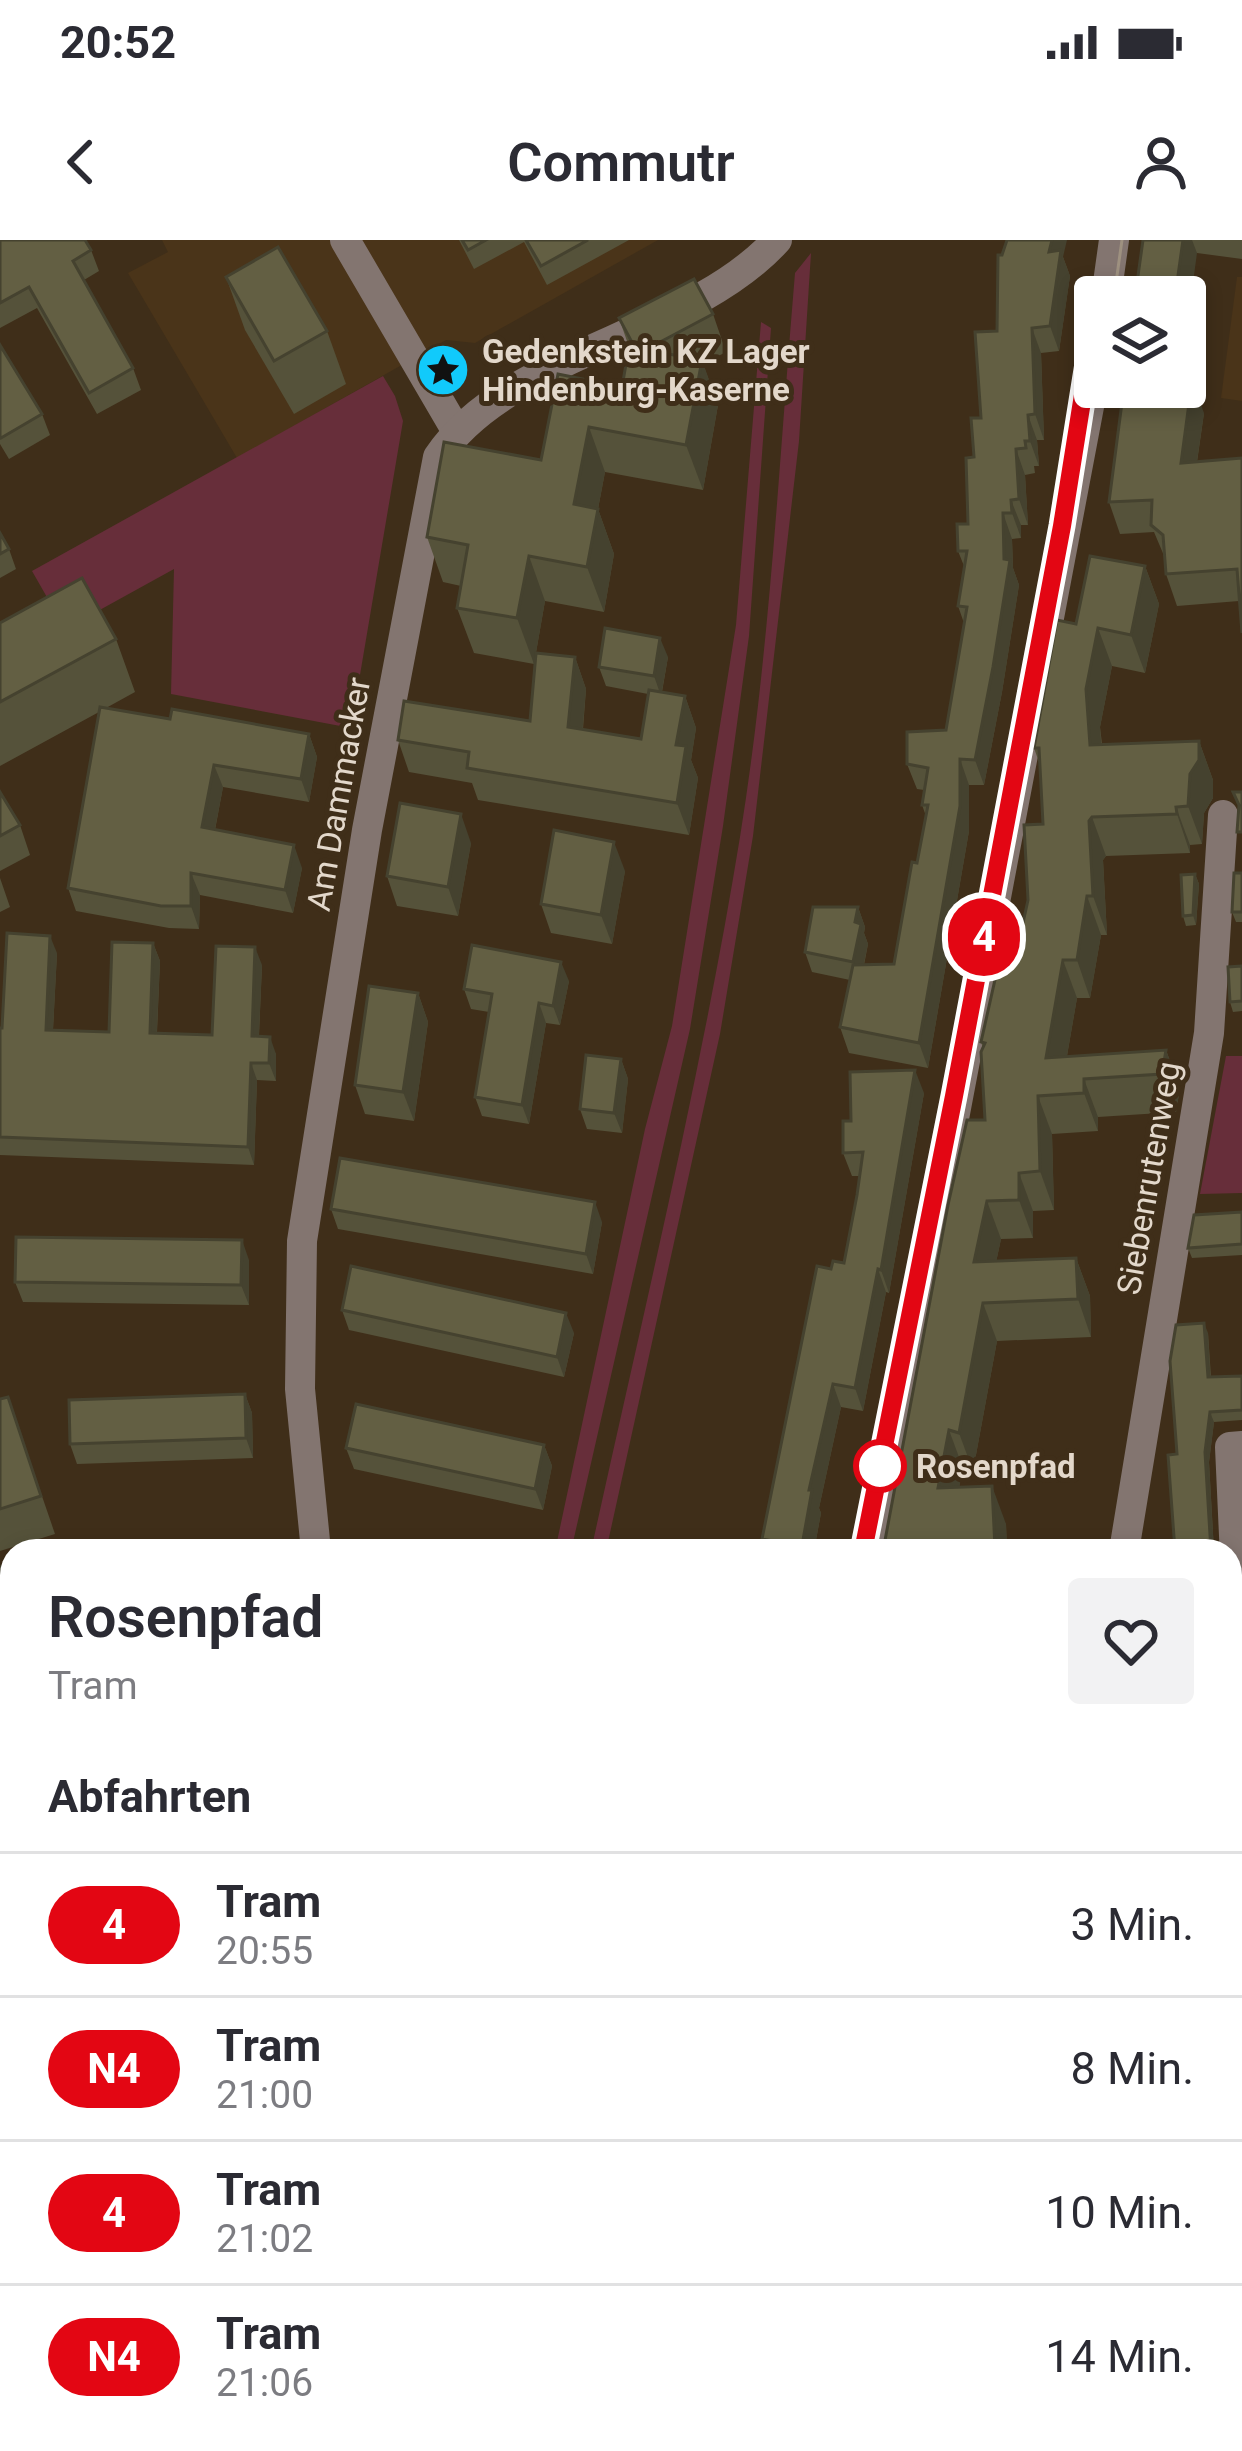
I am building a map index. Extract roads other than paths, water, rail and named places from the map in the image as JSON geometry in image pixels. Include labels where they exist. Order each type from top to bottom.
[{"type":"street","points":[[345,240],[456,430]]},
{"type":"street","name":"Am Dammacker","points":[[315,1539],[300,1389],[302,1241],[363,853],[437,457],[456,430],[503,395],[702,296],[777,240]]},
{"type":"street","points":[[1109,276],[1114,240]]},
{"type":"street","points":[[874,1539],[1089,408]]},
{"type":"street","name":"Siebenrutenweg","points":[[1126,1539],[1209,1034],[1223,815]]},
{"type":"street","points":[[1234,1539],[1230,1447],[1242,1446]]},
{"type":"tram line","points":[[1117,276],[1122,240]]},
{"type":"tram line","points":[[865,1539],[954,1096],[1082,408]]},
{"type":"tram line","name":"4","points":[[865,1539],[1083,408]]},
{"type":"place","name":"Gedenkstein KZ Lager Hindenburg-Kaserne","points":[[443,370]]},
{"type":"place","name":"Rosenpfad","points":[[880,1466]]}]
